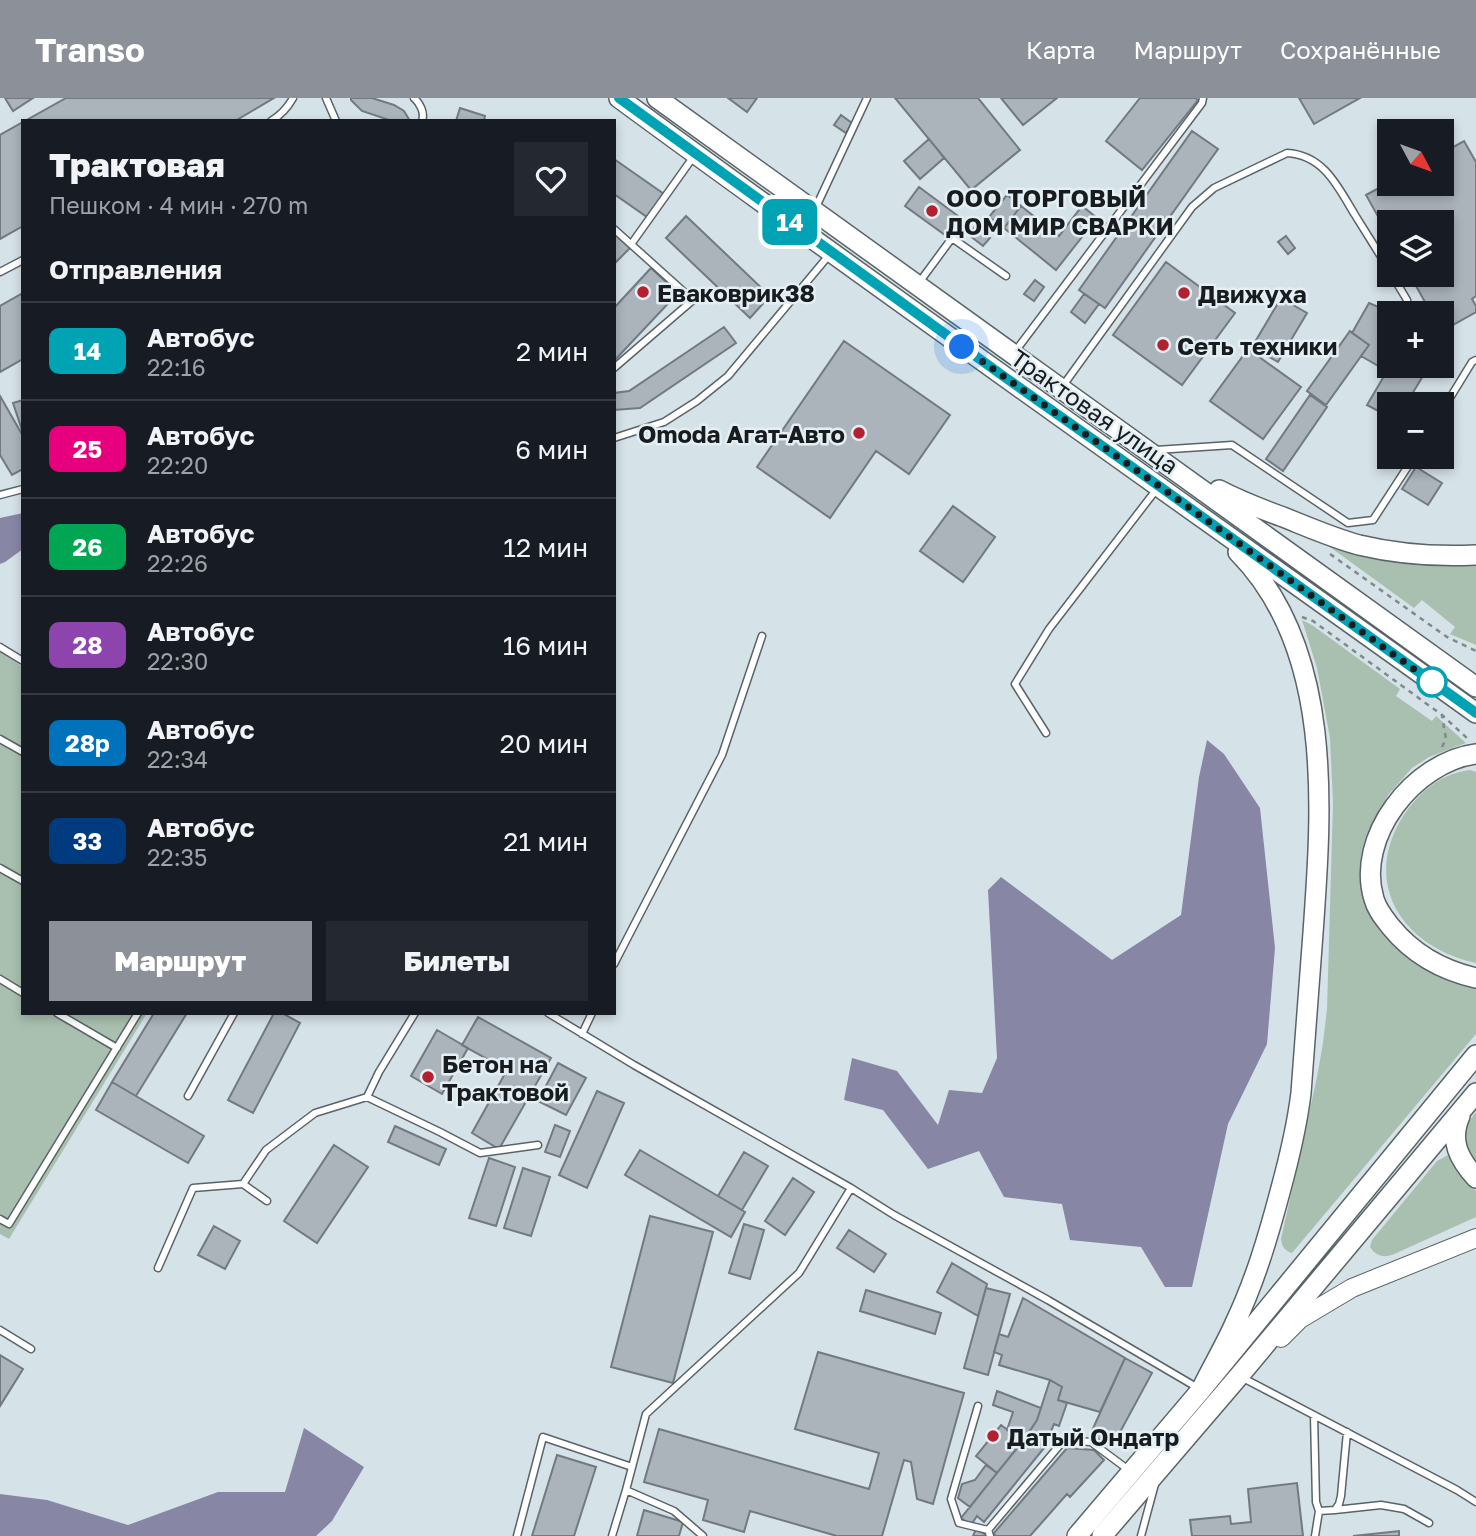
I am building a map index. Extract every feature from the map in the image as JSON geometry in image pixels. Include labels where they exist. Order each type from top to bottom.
[{"type":"main road","name":"Трактовая улица","points":[[619,98],[1476,713]]},
{"type":"main road","name":"Трактовая улица","points":[[657,98],[1476,688]]},
{"type":"main road","points":[[1167,465],[1243,502],[1329,536],[1403,553],[1476,555]]},
{"type":"main road","points":[[1201,1390],[1236,1322],[1263,1252],[1294,1134],[1300,1103],[1306,1025],[1319,806],[1313,718],[1303,673],[1286,620],[1251,566],[1203,517]]},
{"type":"main road","points":[[1473,747],[1430,771],[1402,795],[1381,831],[1373,855],[1371,879],[1380,913],[1409,947],[1453,972],[1476,978]]},
{"type":"main road","points":[[1077,1536],[1201,1390],[1476,1055]]},
{"type":"main road","points":[[1471,1099],[1456,1126],[1455,1142],[1463,1160],[1476,1178]]},
{"type":"main road","points":[[1102,1536],[1471,1099]]},
{"type":"main road","points":[[1239,1376],[1300,1319],[1352,1288],[1476,1238]]},
{"type":"lane","points":[[274,119],[283,112],[293,98]]},
{"type":"lane","points":[[326,98],[336,119]]},
{"type":"lane","points":[[414,98],[419,102],[423,119]]},
{"type":"lane","points":[[813,212],[867,98]]},
{"type":"lane","points":[[1013,354],[1202,103],[1203,98]]},
{"type":"lane","points":[[1061,389],[1192,207],[1214,188],[1287,153],[1299,154],[1332,177],[1377,250]]},
{"type":"lane","points":[[632,243],[695,154]]},
{"type":"lane","points":[[616,231],[693,300],[616,366]]},
{"type":"lane","points":[[917,286],[952,237],[1006,276]]},
{"type":"lane","points":[[616,437],[664,422],[697,401],[728,376],[832,253]]},
{"type":"lane","points":[[0,272],[21,261]]},
{"type":"lane","points":[[1399,287],[1407,300]]},
{"type":"lane","points":[[1454,392],[1472,362],[1476,360]]},
{"type":"lane","points":[[1147,451],[1232,445],[1348,523],[1373,520],[1406,469]]},
{"type":"lane","points":[[1046,733],[1015,684],[1049,629],[1159,486]]},
{"type":"lane","points":[[0,495],[21,490]]},
{"type":"lane","points":[[616,960],[722,755],[762,636]]},
{"type":"lane","points":[[0,647],[21,660]]},
{"type":"lane","points":[[0,739],[21,751]]},
{"type":"lane","points":[[0,868],[21,880]]},
{"type":"lane","points":[[0,979],[21,992]]},
{"type":"lane","points":[[60,1015],[117,1048]]},
{"type":"lane","points":[[0,1219],[9,1224],[137,1015]]},
{"type":"lane","points":[[188,1096],[233,1015]]},
{"type":"lane","points":[[367,1097],[414,1015]]},
{"type":"lane","points":[[551,1015],[894,1215],[1162,1365],[1201,1390]]},
{"type":"lane","points":[[582,1034],[591,1015]]},
{"type":"lane","points":[[243,1184],[266,1150],[315,1113],[367,1097],[480,1153],[538,1145]]},
{"type":"lane","points":[[158,1268],[193,1188],[243,1184],[267,1201]]},
{"type":"lane","points":[[612,1536],[646,1414],[799,1273],[851,1188]]},
{"type":"lane","points":[[0,1330],[31,1349]]},
{"type":"lane","points":[[1239,1376],[1476,1502]]},
{"type":"lane","points":[[978,1406],[951,1499],[959,1522],[989,1533],[1064,1440],[1091,1442],[1131,1472]]},
{"type":"lane","points":[[1314,1415],[1318,1511],[1315,1536]]},
{"type":"lane","points":[[1335,1510],[1341,1496],[1347,1432]]},
{"type":"lane","points":[[517,1536],[543,1437],[632,1467]]},
{"type":"lane","points":[[1141,1536],[1159,1469]]},
{"type":"lane","points":[[626,1490],[674,1511],[696,1533],[703,1536]]},
{"type":"lane","points":[[1318,1511],[1381,1505],[1404,1509],[1429,1523]]},
{"type":"path","points":[[1320,547],[1447,637],[1476,651]]},
{"type":"path","points":[[1302,617],[1313,621],[1442,715],[1473,747]]},
{"type":"path","points":[[1439,753],[1446,739],[1442,715]]},
{"type":"green space","points":[[1323,542],[1342,550],[1380,559],[1476,562],[1476,645],[1450,634],[1455,627],[1422,600],[1414,608]]},
{"type":"green space","points":[[1302,620],[1400,689],[1396,696],[1432,721],[1436,716],[1466,743],[1429,757],[1412,768],[1388,795],[1369,834],[1365,849],[1367,897],[1450,978],[1476,989],[1476,1034],[1292,1253],[1284,1248],[1281,1239],[1317,1077],[1327,1009],[1333,803],[1330,738],[1317,668]]},
{"type":"green space","points":[[0,648],[21,666],[21,1015],[146,1015],[9,1239],[0,1234]]},
{"type":"green space","points":[[1470,770],[1476,772],[1476,963],[1449,954],[1426,941],[1407,925],[1394,905],[1387,884],[1387,860],[1393,835],[1408,809],[1435,783],[1452,774]]},
{"type":"green space","points":[[1476,1112],[1476,1167],[1464,1139],[1467,1126]]},
{"type":"green space","points":[[1448,1155],[1476,1191],[1476,1217],[1392,1255],[1377,1254],[1370,1247],[1372,1240],[1437,1161]]},
{"type":"water","points":[[21,513],[21,550],[0,564],[0,518]]},
{"type":"water","points":[[1207,740],[1224,754],[1260,808],[1275,948],[1267,1044],[1228,1124],[1192,1287],[1165,1287],[1141,1247],[1070,1240],[1062,1204],[1004,1197],[979,1151],[928,1169],[883,1110],[844,1100],[852,1058],[897,1071],[938,1125],[949,1090],[982,1093],[997,1058],[988,890],[1001,877],[1112,960],[1181,915],[1199,777]]},
{"type":"water","points":[[304,1428],[364,1467],[332,1521],[316,1536],[0,1536],[0,1494],[47,1500],[128,1525],[218,1492],[285,1492]]},
{"type":"building","points":[[5,98],[33,98],[13,111]]},
{"type":"building","points":[[66,98],[274,98],[238,119],[29,119]]},
{"type":"building","points":[[372,98],[394,105],[404,111],[409,119],[386,119],[362,111],[351,100]]},
{"type":"building","points":[[728,98],[757,98],[747,112]]},
{"type":"building","points":[[895,98],[978,98],[1020,150],[971,190]]},
{"type":"building","points":[[1001,98],[1057,98],[1023,125]]},
{"type":"building","points":[[1140,98],[1198,100],[1142,170],[1106,141]]},
{"type":"building","points":[[1299,98],[1360,98],[1314,124]]},
{"type":"building","points":[[460,108],[485,116],[484,119],[457,119]]},
{"type":"building","points":[[841,115],[852,123],[846,133],[834,125]]},
{"type":"building","points":[[21,123],[21,227],[0,239],[0,135]]},
{"type":"building","points":[[1192,131],[1218,149],[1105,308],[1079,290]]},
{"type":"building","points":[[929,139],[944,158],[920,179],[904,161]]},
{"type":"building","points":[[1464,141],[1476,162],[1476,296],[1472,299],[1476,312],[1454,324],[1454,301],[1424,301],[1417,287],[1454,287],[1454,210],[1377,210],[1377,215],[1366,195],[1377,189],[1377,196],[1454,196],[1454,146]]},
{"type":"building","points":[[616,160],[664,194],[647,217],[616,195]]},
{"type":"building","name":"ООО ТОРГОВЫЙ ДОМ МИР СВАРКИ","points":[[919,187],[958,216],[945,235],[905,206]]},
{"type":"building","points":[[1007,195],[1021,206],[1004,228],[989,217]]},
{"type":"building","points":[[1021,206],[1059,236],[1082,206],[1097,218],[1056,270],[1004,228]]},
{"type":"building","points":[[686,216],[770,296],[750,318],[666,238]]},
{"type":"building","points":[[975,227],[990,238],[983,246],[969,235]]},
{"type":"building","points":[[616,235],[630,248],[616,262]]},
{"type":"building","points":[[1286,236],[1295,248],[1288,254],[1278,242]]},
{"type":"building","points":[[1166,262],[1235,313],[1182,385],[1113,335]]},
{"type":"building","points":[[651,268],[678,293],[616,359],[616,306]]},
{"type":"building","points":[[1035,280],[1044,287],[1034,301],[1024,294]]},
{"type":"building","points":[[21,294],[21,360],[0,372],[0,306]]},
{"type":"building","points":[[1084,294],[1099,304],[1085,323],[1071,312]]},
{"type":"building","points":[[1281,298],[1307,313],[1278,362],[1252,347]]},
{"type":"building","points":[[1369,303],[1377,306],[1377,365],[1361,356],[1369,345],[1352,333]]},
{"type":"building","points":[[724,327],[736,343],[640,408],[616,410],[616,393],[629,391]]},
{"type":"building","points":[[1350,331],[1369,345],[1326,405],[1307,391]]},
{"type":"building","name":"Omoda Агат-Авто","points":[[844,341],[950,415],[909,474],[876,451],[830,518],[757,467]]},
{"type":"building","points":[[1248,349],[1301,387],[1263,439],[1210,401]]},
{"type":"building","points":[[1383,378],[1422,378],[1413,392],[1377,392],[1377,410],[1367,405]]},
{"type":"building","points":[[1310,395],[1327,407],[1283,471],[1266,459]]},
{"type":"building","points":[[0,396],[21,433],[21,470],[12,475],[0,455]]},
{"type":"building","points":[[21,401],[21,427],[13,403]]},
{"type":"building","points":[[1415,469],[1442,483],[1428,505],[1402,489]]},
{"type":"building","points":[[953,506],[995,537],[963,582],[920,551]]},
{"type":"building","points":[[153,1015],[186,1015],[136,1096],[112,1082]]},
{"type":"building","points":[[273,1015],[286,1015],[300,1023],[253,1113],[228,1100]]},
{"type":"building","points":[[478,1017],[551,1058],[499,1149],[472,1133],[507,1070],[462,1045]]},
{"type":"building","points":[[437,1030],[468,1048],[442,1094],[411,1076]]},
{"type":"building","points":[[558,1063],[586,1078],[566,1115],[538,1101]]},
{"type":"building","points":[[112,1082],[204,1136],[188,1163],[96,1110]]},
{"type":"building","points":[[597,1091],[624,1103],[587,1188],[559,1175]]},
{"type":"building","points":[[555,1125],[570,1131],[560,1157],[545,1152]]},
{"type":"building","points":[[395,1126],[446,1149],[439,1165],[388,1142]]},
{"type":"building","points":[[334,1145],[368,1167],[317,1243],[284,1221]]},
{"type":"building","points":[[640,1150],[745,1212],[731,1237],[625,1175]]},
{"type":"building","points":[[744,1152],[768,1166],[742,1210],[718,1196]]},
{"type":"building","points":[[489,1158],[515,1167],[496,1226],[469,1218]]},
{"type":"building","points":[[523,1168],[550,1177],[531,1236],[504,1228]]},
{"type":"building","points":[[793,1178],[814,1192],[785,1235],[765,1221]]},
{"type":"building","points":[[650,1216],[713,1232],[673,1383],[611,1367]]},
{"type":"building","points":[[744,1224],[764,1230],[750,1279],[729,1273]]},
{"type":"building","points":[[214,1226],[240,1241],[225,1269],[198,1255]]},
{"type":"building","points":[[849,1230],[886,1254],[874,1272],[837,1248]]},
{"type":"building","points":[[952,1263],[987,1284],[978,1316],[937,1292]]},
{"type":"building","points":[[986,1288],[1010,1294],[988,1375],[964,1368]]},
{"type":"building","points":[[866,1290],[941,1313],[935,1334],[860,1311]]},
{"type":"building","points":[[1023,1298],[1125,1358],[1100,1412],[1058,1400],[1062,1387],[1050,1380],[999,1365],[1002,1355],[994,1352],[999,1334],[1008,1337]]},
{"type":"building","points":[[818,1352],[964,1393],[933,1504],[917,1499],[911,1462],[904,1460],[882,1536],[837,1536],[750,1511],[744,1532],[703,1520],[708,1500],[644,1482],[659,1429],[869,1489],[879,1453],[795,1429]]},
{"type":"building","points":[[0,1355],[23,1369],[0,1406]]},
{"type":"building","points":[[1125,1358],[1152,1373],[1112,1447],[1090,1435]]},
{"type":"building","points":[[1050,1380],[1062,1387],[1058,1400],[1067,1403],[1059,1426],[1054,1424],[1044,1448],[1028,1434],[1037,1420]]},
{"type":"building","points":[[997,1391],[1041,1408],[1037,1420],[1023,1441],[1007,1430],[1013,1412],[993,1405]]},
{"type":"building","points":[[1001,1425],[1023,1441],[997,1473],[976,1456]]},
{"type":"building","points":[[1028,1434],[1044,1448],[984,1522],[977,1516],[971,1525],[961,1518]]},
{"type":"building","points":[[1067,1448],[1094,1450],[1104,1460],[1070,1497],[1067,1494],[1030,1536],[995,1536],[994,1533]]},
{"type":"building","points":[[557,1455],[596,1467],[574,1536],[532,1536]]},
{"type":"building","points":[[986,1465],[997,1473],[970,1507],[958,1498],[962,1484],[975,1480]]},
{"type":"building","points":[[1297,1483],[1303,1536],[1192,1536],[1190,1520],[1230,1516],[1231,1524],[1251,1522],[1248,1489]]},
{"type":"building","points":[[644,1510],[683,1522],[679,1536],[637,1536]]},
{"type":"building","points":[[976,1529],[987,1535],[987,1536],[973,1536]]},
{"type":"building","points":[[1399,1531],[1399,1536],[1353,1536]]},
{"type":"bus line","name":"14","points":[[619,98],[1476,713]]},
{"type":"place","name":"ООО ТОРГОВЫЙ ДОМ МИР СВАРКИ","points":[[932,211]]},
{"type":"place","name":"Еваковрик38","points":[[643,292]]},
{"type":"place","name":"Движуха","points":[[1184,293]]},
{"type":"place","name":"Сеть техники","points":[[1163,345]]},
{"type":"place","name":"Omoda Агат-Авто","points":[[859,433]]},
{"type":"place","name":"Бетон на Трактовой","points":[[428,1077]]},
{"type":"place","name":"Датый Ондатр","points":[[993,1436]]},
{"type":"route","points":[[962,347],[1432,682]]}]
